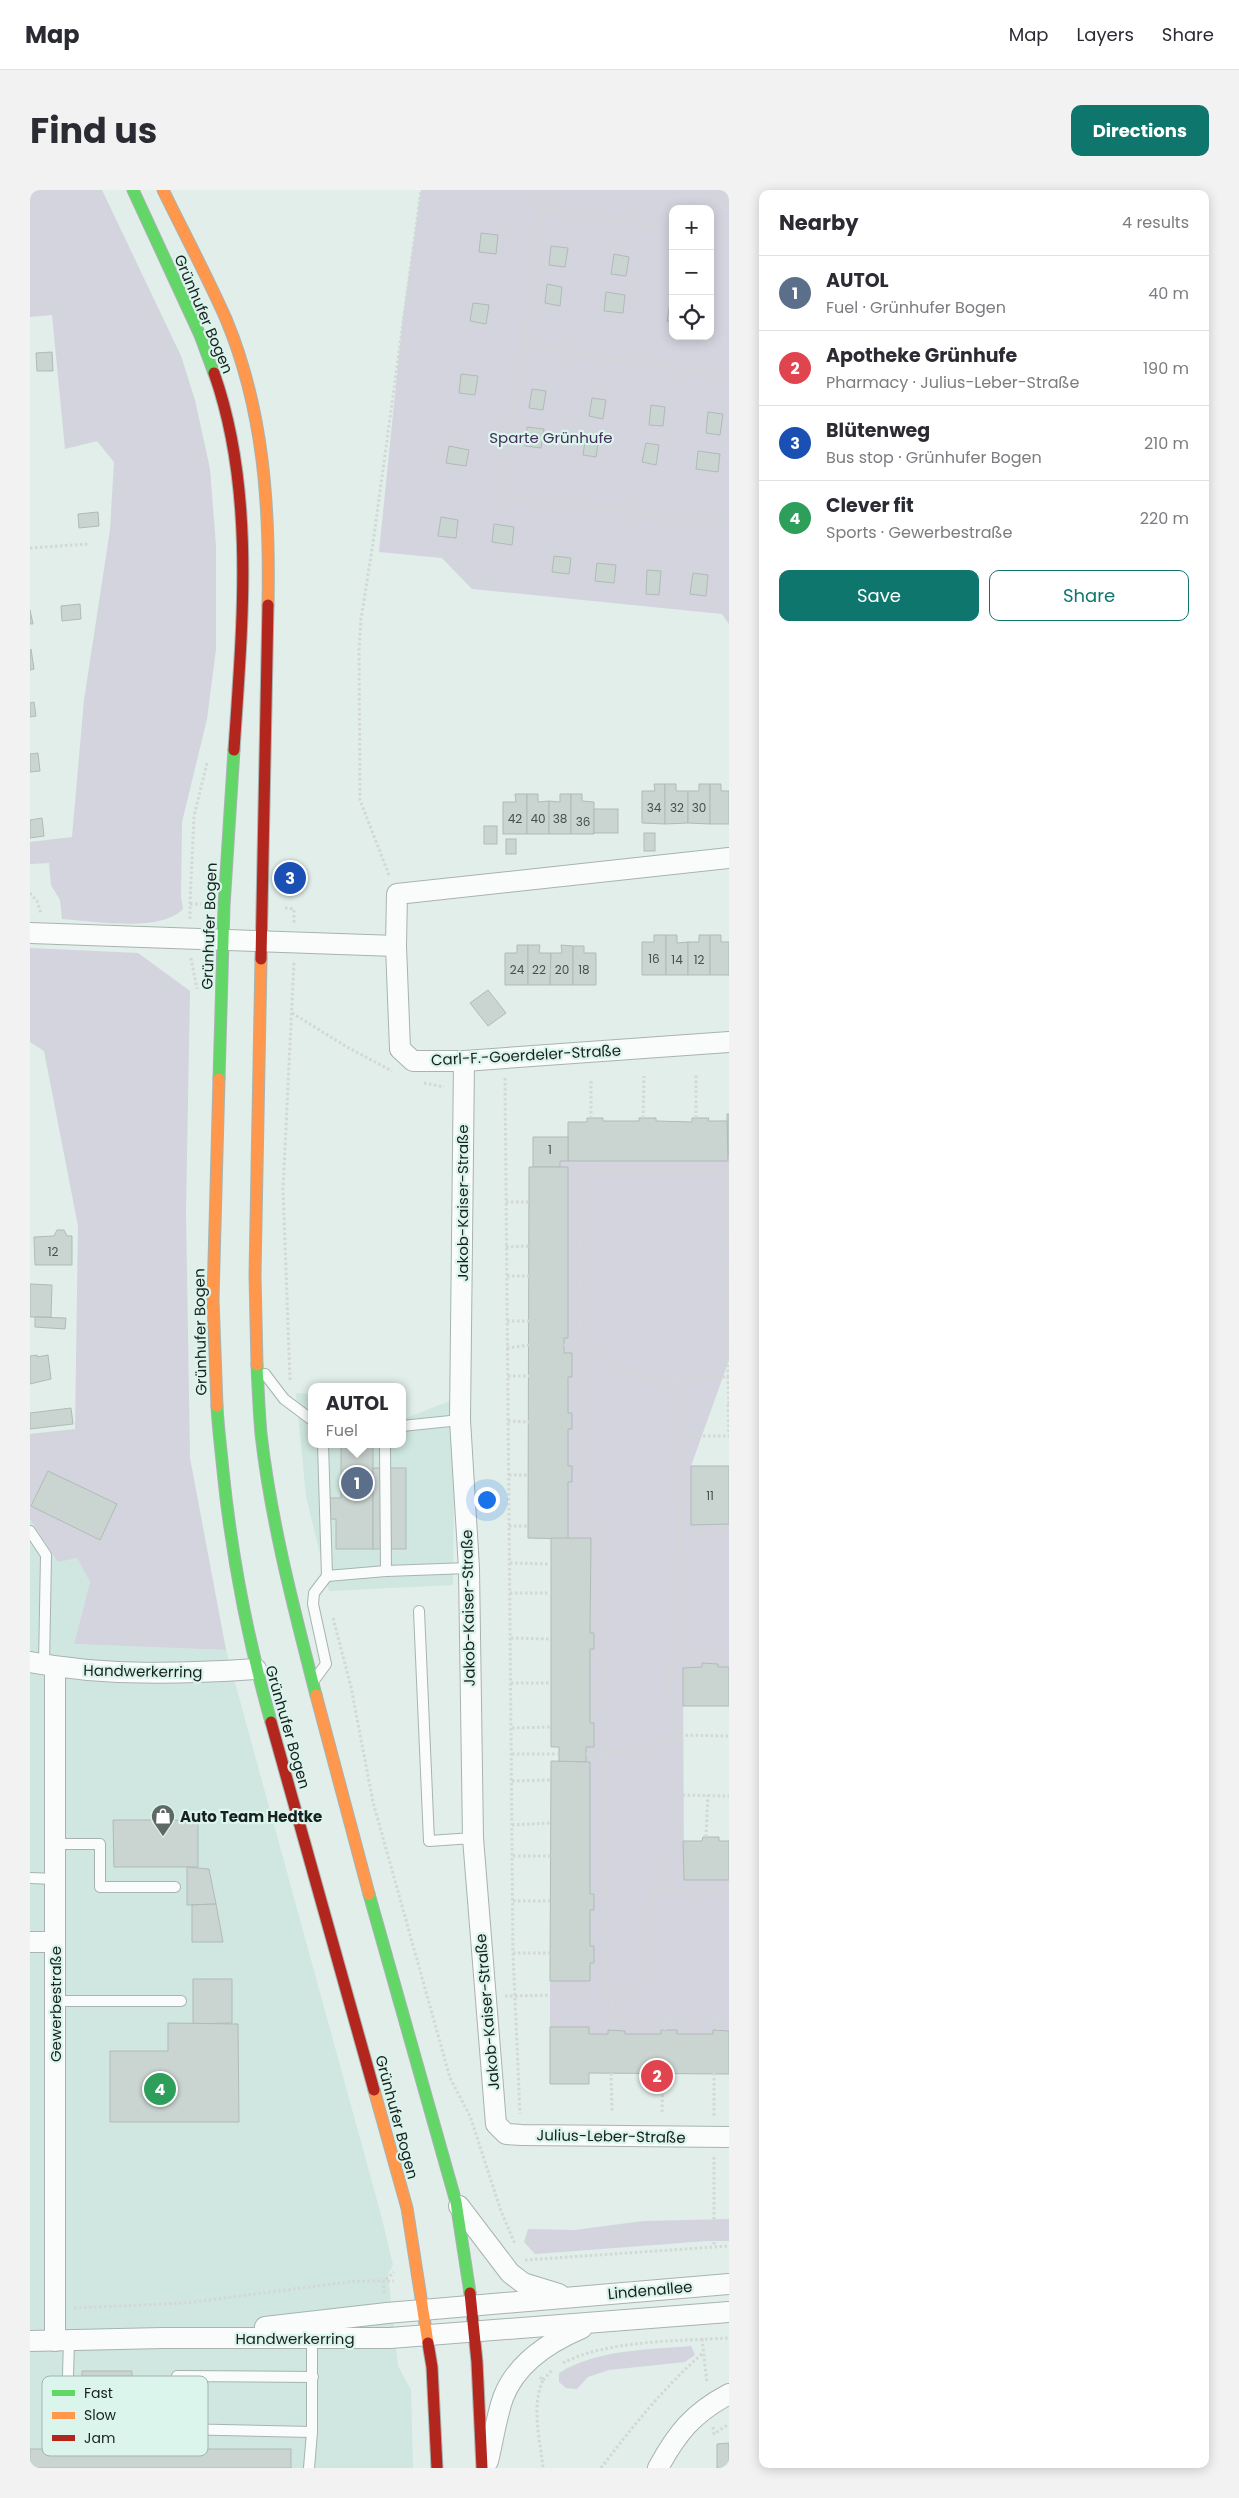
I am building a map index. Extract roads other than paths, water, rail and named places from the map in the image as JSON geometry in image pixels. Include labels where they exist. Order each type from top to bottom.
[{"type":"main road","name":"Grünhufer Bogen","points":[[133,190],[200,335],[219,388],[232,447],[239,495],[242,548],[239,670],[222,941],[213,1290],[214,1367],[222,1468],[232,1549],[237,1584],[256,1669],[407,2208],[428,2336],[437,2426],[438,2468]]},
{"type":"main road","name":"Grünhufer Bogen","points":[[163,190],[226,320],[241,362],[254,409],[266,490],[269,568],[260,942],[255,1275],[261,1433],[269,1488],[283,1560],[313,1683],[357,1851],[456,2202],[472,2306],[484,2468]]},
{"type":"street","name":"Carl-F.-Goerdeler-Straße","points":[[729,858],[397,894],[396,946],[400,1049],[413,1061],[464,1061],[729,1042]]},
{"type":"street","points":[[30,934],[396,946]]},
{"type":"street","name":"Jakob-Kaiser-Straße","points":[[464,1061],[460,1420],[469,1568],[473,1838],[496,2124]]},
{"type":"street","name":"Handwerkerring","points":[[43,1664],[88,1671],[208,1672],[256,1669]]},
{"type":"street","name":"Gewerbestraße","points":[[43,1664],[55,1844],[56,2309],[62,2341]]},
{"type":"street","points":[[30,1942],[55,1942]]},
{"type":"street","name":"Julius-Leber-Straße","points":[[496,2124],[506,2134],[522,2135],[721,2137]]},
{"type":"street","name":"Lindenallee","points":[[456,2202],[516,2267],[523,2283],[571,2297]]},
{"type":"street","name":"Lindenallee","points":[[472,2306],[729,2284]]},
{"type":"street","name":"Handwerkerring","points":[[163,2338],[472,2306]]},
{"type":"street","name":"Lindenallee","points":[[428,2336],[729,2312]]},
{"type":"street","name":"Lindenallee","points":[[484,2468],[504,2396],[524,2364],[554,2340],[597,2322]]},
{"type":"street","name":"Handwerkerring","points":[[30,2341],[428,2336]]},
{"type":"street","points":[[658,2468],[687,2423],[710,2404],[729,2394]]},
{"type":"lane","points":[[257,1363],[284,1399],[308,1417]]},
{"type":"lane","points":[[406,1426],[460,1420]]},
{"type":"lane","points":[[313,1683],[326,1664],[313,1604],[316,1589],[326,1576],[323,1448]]},
{"type":"lane","points":[[385,1448],[386,1571]]},
{"type":"lane","points":[[30,1531],[46,1555],[43,1664]]},
{"type":"lane","points":[[326,1576],[386,1571],[469,1568]]},
{"type":"lane","points":[[419,1611],[429,1841],[473,1838]]},
{"type":"lane","points":[[55,1844],[100,1844],[100,1888],[175,1887]]},
{"type":"lane","points":[[30,1878],[55,1879]]},
{"type":"lane","points":[[55,2001],[181,2001]]},
{"type":"lane","points":[[308,2468],[312,2432],[314,2377],[312,2338]]},
{"type":"lane","points":[[62,2341],[63,2376]]},
{"type":"lane","points":[[208,2376],[314,2377]]},
{"type":"lane","points":[[208,2430],[312,2432]]},
{"type":"place","name":"Blütenweg","points":[[290,878]]},
{"type":"place","name":"AUTOL","points":[[357,1483]]},
{"type":"place","name":"Auto Team Hedtke","points":[[163,1837]]},
{"type":"place","name":"Apotheke Grünhufe","points":[[657,2076]]},
{"type":"place","name":"Clever fit","points":[[160,2089]]},
{"type":"park label","name":"Sparte Grünhufe","points":[[551,437]]}]
